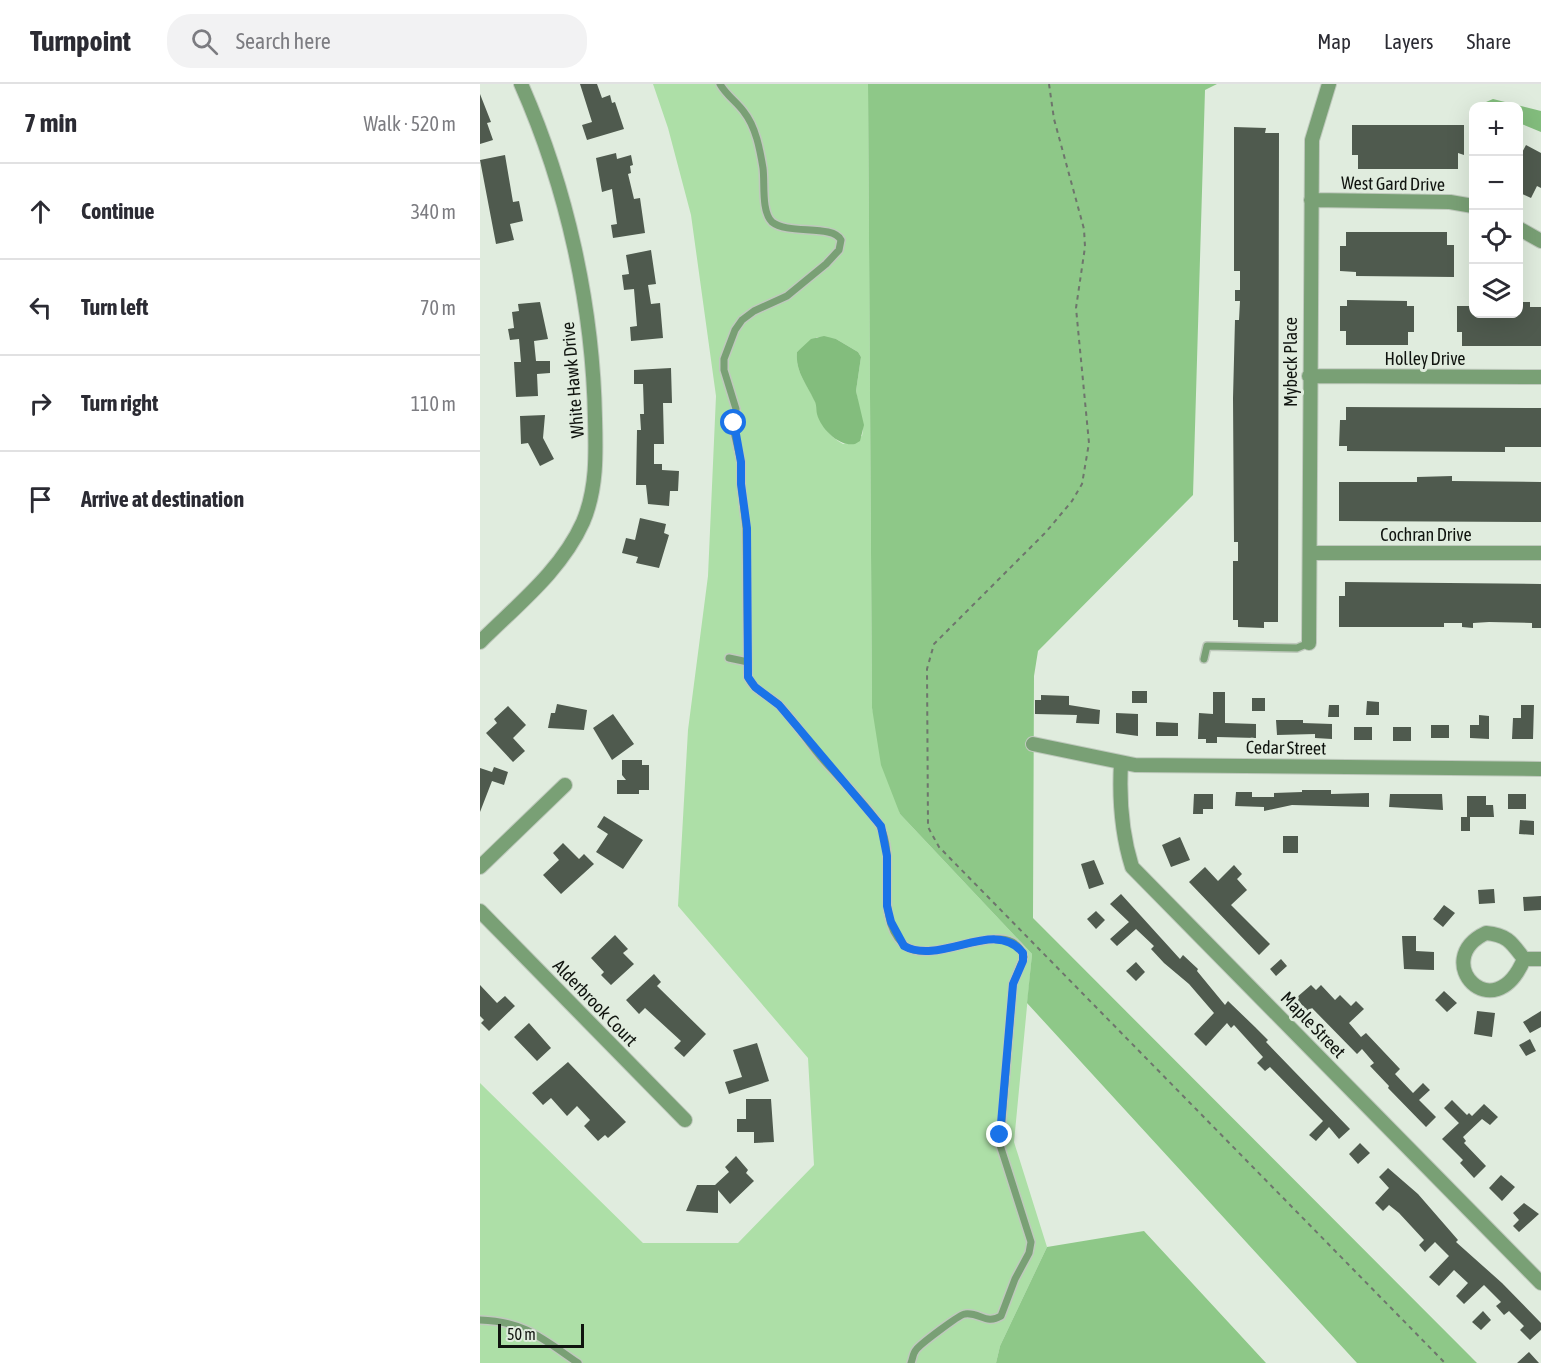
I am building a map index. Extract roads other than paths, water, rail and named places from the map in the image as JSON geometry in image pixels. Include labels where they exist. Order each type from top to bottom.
[{"type":"street","name":"White Hawk Drive","points":[[480,642],[562,561],[588,507],[596,464],[592,364],[575,255],[553,167],[521,84]]},
{"type":"street","name":"Mybeck Place","points":[[1309,643],[1312,140],[1329,84]]},
{"type":"street","name":"West Gard Drive","points":[[1311,201],[1450,202],[1469,205]]},
{"type":"street","points":[[1523,231],[1541,241]]},
{"type":"street","name":"Holley Drive","points":[[1309,376],[1541,377]]},
{"type":"street","name":"Cochran Drive","points":[[1310,553],[1541,553]]},
{"type":"street","name":"Cedar Street","points":[[1033,744],[1121,763],[1541,769]]},
{"type":"street","name":"Maple Street","points":[[1121,763],[1121,817],[1125,846],[1132,867],[1541,1283]]},
{"type":"street","points":[[480,867],[564,784]]},
{"type":"street","name":"Alderbrook Court","points":[[480,911],[685,1120]]},
{"type":"street","points":[[1486,933],[1501,934],[1508,938],[1524,959],[1513,981],[1505,987],[1493,990],[1473,984],[1467,976],[1463,960],[1467,947],[1474,939],[1486,933]]},
{"type":"street","points":[[1524,959],[1541,959]]},
{"type":"lane","points":[[720,84],[745,113],[755,133],[765,179],[767,211],[770,220],[785,227],[832,232],[841,240],[839,250],[826,264],[788,296],[754,311],[742,320],[735,330],[724,359],[723,370],[736,409],[734,432],[741,462],[741,484],[747,528],[748,662],[751,682],[779,705],[881,826],[887,856],[887,906],[902,944],[912,949],[948,949],[997,938],[1012,943],[1024,957],[1013,984],[1000,1145],[1031,1236],[1029,1253],[1015,1279],[1001,1316],[986,1320],[971,1314],[955,1317],[934,1337],[917,1348],[911,1363]]},
{"type":"lane","points":[[1204,659],[1207,646],[1297,648],[1309,643]]},
{"type":"lane","points":[[729,658],[748,662]]},
{"type":"lane","points":[[480,1320],[501,1321],[530,1330],[578,1363]]}]
